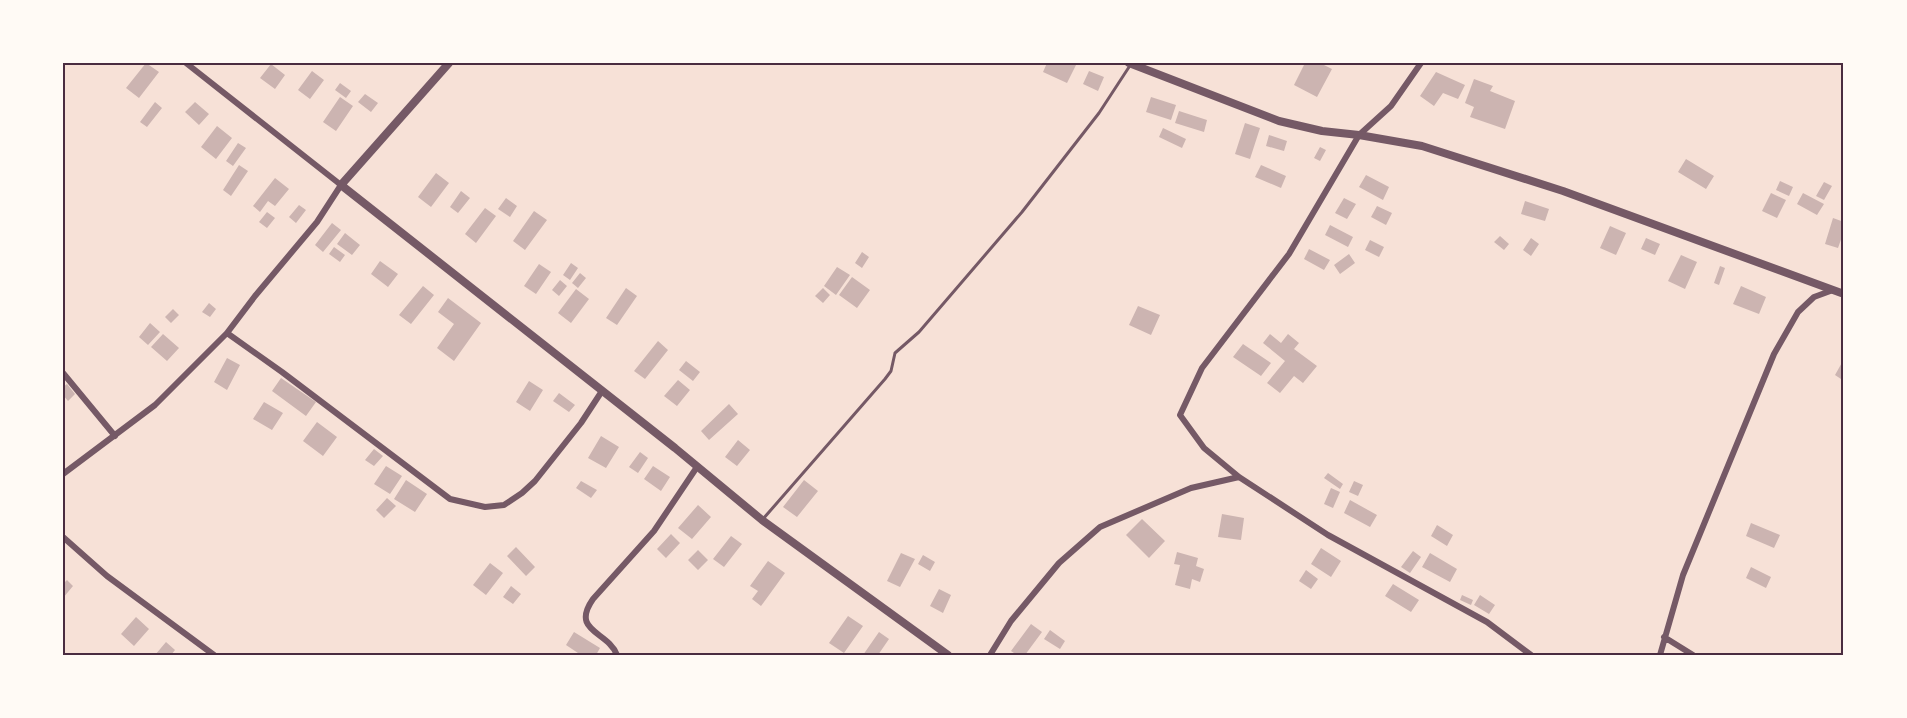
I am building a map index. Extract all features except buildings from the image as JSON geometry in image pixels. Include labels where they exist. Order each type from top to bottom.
[{"type":"street","points":[[186,63],[762,520],[948,655]]},
{"type":"street","points":[[63,474],[155,405],[227,333],[317,222],[341,185],[449,63]]},
{"type":"street","points":[[1130,63],[1279,122],[1422,146],[1563,191],[1844,294]]},
{"type":"street","points":[[1421,63],[1391,106],[1359,135],[1288,254],[1202,368],[1180,415],[1204,448],[1239,477],[1328,535],[1487,622],[1530,655]]},
{"type":"street","points":[[1660,655],[1683,574],[1774,354],[1798,312],[1814,297],[1834,290]]},
{"type":"street","points":[[227,333],[450,499],[485,507],[504,505],[535,481],[581,423],[602,391]]},
{"type":"street","points":[[63,372],[115,436]]},
{"type":"street","points":[[617,655],[610,643],[592,631],[586,622],[586,609],[654,531],[697,467]]},
{"type":"street","points":[[990,655],[1011,621],[1059,563],[1100,527],[1191,488],[1239,477]]},
{"type":"street","points":[[63,537],[107,576],[214,655]]},
{"type":"street","points":[[1664,637],[1693,655]]},
{"type":"lane","points":[[762,520],[885,379],[891,371],[895,354],[919,332],[1022,212],[1099,113],[1130,63]]}]
